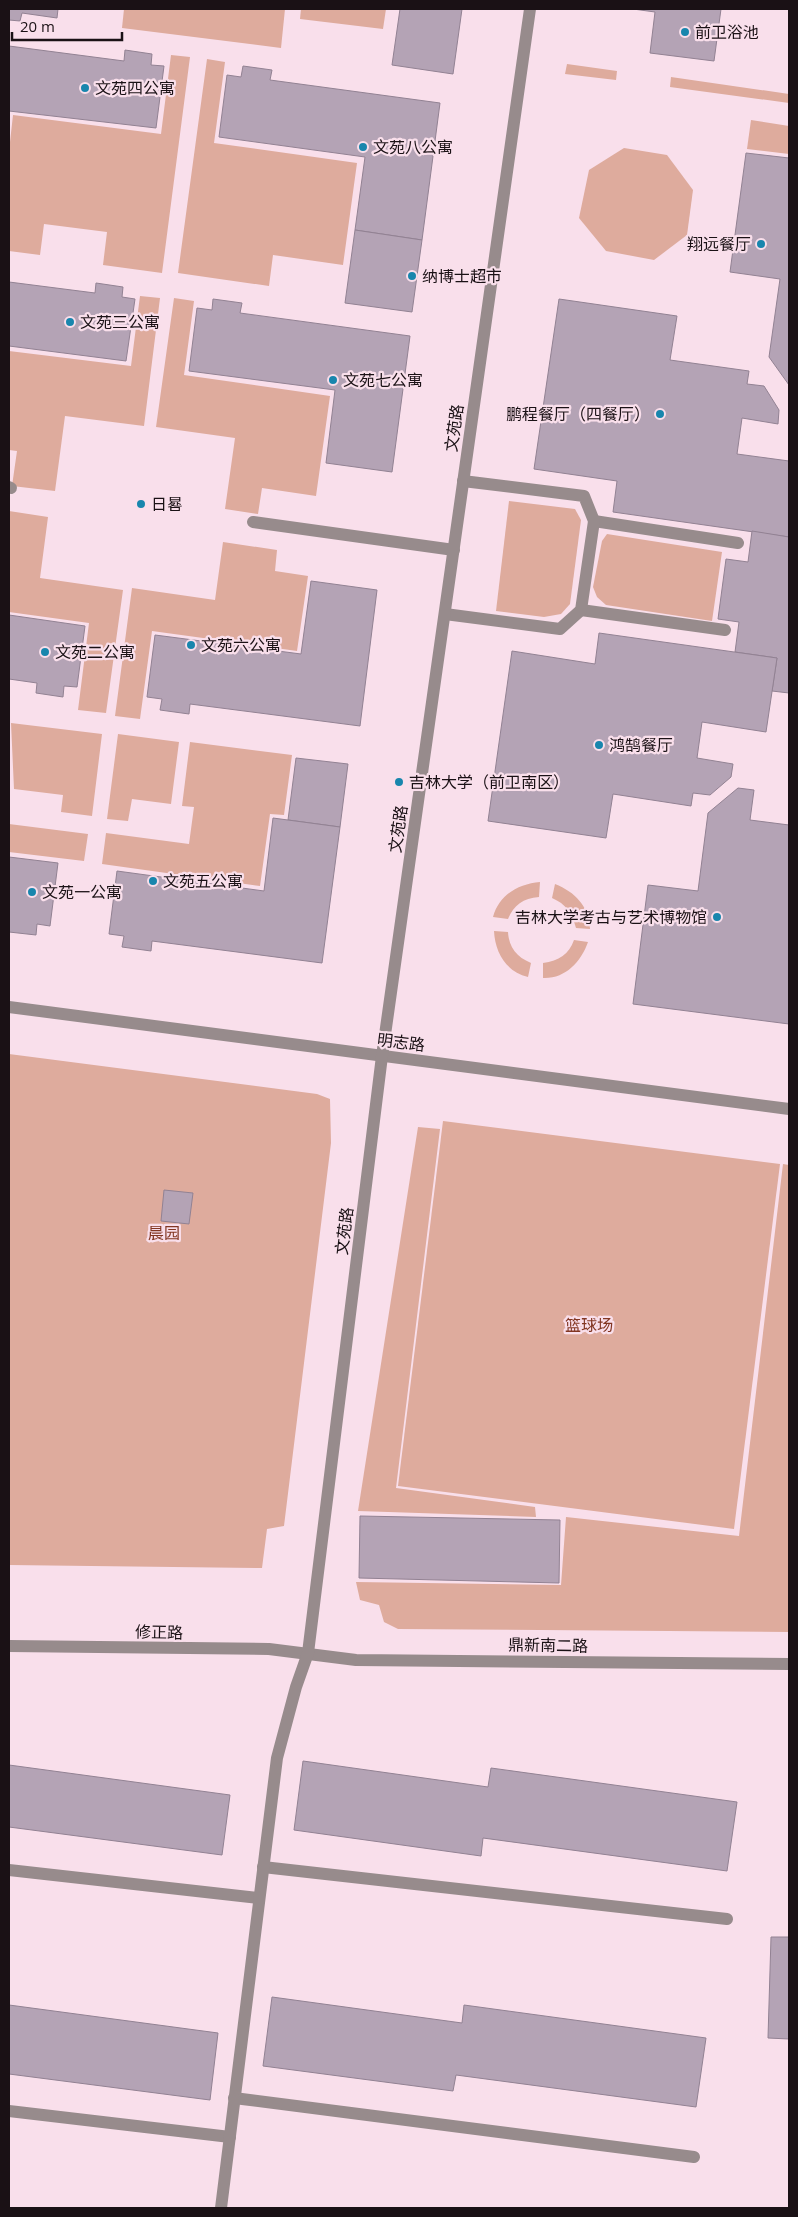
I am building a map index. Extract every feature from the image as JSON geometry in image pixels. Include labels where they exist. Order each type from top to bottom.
[{"type":"street","name":"文苑路","points":[[221,2208],[277,1758],[296,1687],[308,1653],[382,1056],[530,9]]},
{"type":"street","points":[[445,614],[560,629],[581,610],[594,521],[584,496],[463,481]]},
{"type":"street","points":[[594,521],[738,543]]},
{"type":"street","points":[[253,522],[454,550]]},
{"type":"street","points":[[581,610],[726,630]]},
{"type":"street","name":"明志路","points":[[9,1007],[789,1109]]},
{"type":"street","name":"修正路","points":[[9,1646],[269,1649],[308,1653]]},
{"type":"street","name":"鼎新南二路","points":[[308,1653],[356,1660],[789,1664]]},
{"type":"street","points":[[263,1867],[727,1919]]},
{"type":"street","points":[[9,1870],[259,1898]]},
{"type":"street","points":[[234,2098],[694,2157]]},
{"type":"street","points":[[9,2111],[230,2137]]},
{"type":"green space","points":[[124,9],[285,9],[281,48],[122,28]]},
{"type":"green space","points":[[301,9],[386,9],[383,29],[300,19]]},
{"type":"green space","points":[[171,55],[190,57],[162,273],[103,265],[107,232],[44,224],[40,255],[9,251],[9,151],[13,115],[161,134]]},
{"type":"green space","points":[[207,59],[225,62],[214,143],[357,163],[343,265],[273,255],[269,286],[178,273]]},
{"type":"green space","points":[[567,64],[617,71],[616,80],[565,74]]},
{"type":"green space","points":[[671,77],[789,94],[789,103],[670,87]]},
{"type":"green space","points":[[751,120],[789,126],[789,154],[747,149]]},
{"type":"green space","points":[[624,148],[667,155],[693,190],[687,235],[654,260],[606,251],[579,218],[589,170]]},
{"type":"green space","points":[[140,296],[160,298],[144,426],[65,416],[55,491],[12,486],[17,451],[9,450],[9,351],[131,366]]},
{"type":"green space","points":[[174,298],[194,301],[184,375],[330,396],[316,496],[262,488],[258,514],[225,509],[235,438],[156,427]]},
{"type":"green space","points":[[509,501],[575,509],[581,520],[570,604],[561,614],[544,617],[496,611]]},
{"type":"green space","points":[[9,511],[48,517],[40,578],[123,590],[106,713],[78,710],[89,623],[9,612]]},
{"type":"green space","points":[[607,534],[722,552],[712,621],[606,605],[597,597],[593,587],[602,541]]},
{"type":"green space","points":[[223,542],[277,550],[275,571],[308,576],[297,651],[152,631],[140,719],[115,716],[132,588],[215,600]]},
{"type":"green space","points":[[11,723],[102,734],[92,816],[61,812],[63,795],[14,789]]},
{"type":"green space","points":[[118,734],[179,742],[171,804],[132,799],[128,821],[107,819]]},
{"type":"green space","points":[[190,742],[292,755],[284,815],[270,814],[260,886],[102,864],[106,833],[189,844],[194,807],[182,806]]},
{"type":"green space","points":[[9,824],[88,834],[84,861],[9,852]]},
{"type":"green space","points":[[540,882],[539,897],[520,903],[508,919],[493,917],[500,903],[510,892],[524,885]]},
{"type":"green space","points":[[555,884],[569,891],[580,901],[587,913],[590,929],[576,928],[568,910],[552,898]]},
{"type":"green space","points":[[494,931],[508,932],[512,947],[522,958],[531,963],[528,977],[514,971],[503,960],[499,953]]},
{"type":"green space","points":[[574,940],[588,942],[581,956],[565,972],[551,978],[543,978],[543,963],[554,961],[563,956]]},
{"type":"green space","name":"晨园","points":[[9,1054],[317,1094],[330,1099],[331,1143],[284,1526],[267,1529],[262,1568],[9,1565]]},
{"type":"green space","name":"篮球场","points":[[443,1121],[780,1164],[734,1529],[398,1486]]},
{"type":"green space","points":[[418,1127],[440,1129],[396,1488],[535,1507],[536,1517],[358,1511]]},
{"type":"green space","points":[[783,1164],[789,1165],[789,1632],[398,1629],[384,1622],[379,1605],[360,1600],[356,1582],[561,1585],[566,1517],[739,1536]]},
{"type":"building","points":[[9,9],[58,9],[57,18],[22,13],[20,21],[9,20]]},
{"type":"building","points":[[400,9],[462,9],[453,74],[392,65]]},
{"type":"building","name":"前卫浴池","points":[[633,9],[721,9],[714,61],[650,53],[655,12]]},
{"type":"building","name":"文苑四公寓","points":[[9,46],[124,61],[125,50],[152,54],[151,65],[164,66],[156,128],[9,111]]},
{"type":"building","name":"文苑八公寓","points":[[243,66],[272,70],[270,80],[440,103],[422,240],[355,230],[365,157],[219,137],[227,75],[241,77]]},
{"type":"building","name":"翔远餐厅","points":[[746,153],[789,158],[789,385],[769,357],[780,279],[730,272]]},
{"type":"building","points":[[355,230],[422,240],[412,312],[345,303]]},
{"type":"building","name":"文苑三公寓","points":[[9,282],[95,293],[96,283],[123,287],[122,297],[135,299],[126,361],[9,346]]},
{"type":"building","name":"文苑七公寓","points":[[213,299],[242,303],[240,313],[410,336],[392,472],[326,463],[335,390],[189,371],[197,308],[212,310]]},
{"type":"building","name":"鹏程餐厅（四餐厅）","points":[[559,299],[677,316],[670,360],[749,371],[747,384],[764,386],[779,410],[778,424],[742,418],[737,454],[789,461],[789,537],[613,512],[617,481],[534,469]]},
{"type":"building","points":[[752,531],[789,537],[789,693],[772,691],[777,658],[735,652],[739,622],[718,619],[726,559],[748,562]]},
{"type":"building","name":"文苑六公寓","points":[[311,581],[377,590],[360,726],[190,704],[189,714],[160,710],[162,699],[147,697],[155,635],[301,654]]},
{"type":"building","name":"文苑二公寓","points":[[9,615],[85,626],[77,687],[64,686],[63,697],[36,693],[37,683],[9,679]]},
{"type":"building","name":"鸿鹄餐厅","points":[[599,633],[777,658],[766,732],[702,722],[697,758],[733,764],[731,777],[710,795],[693,793],[691,806],[613,794],[606,838],[488,821],[512,651],[595,664]]},
{"type":"building","points":[[296,758],[348,764],[340,827],[288,820]]},
{"type":"building","name":"吉林大学考古与艺术博物馆","points":[[738,788],[754,790],[750,820],[789,825],[789,1024],[633,1004],[648,885],[698,891],[708,813]]},
{"type":"building","name":"文苑五公寓","points":[[273,818],[340,827],[322,963],[152,941],[151,951],[122,947],[124,936],[109,934],[117,871],[264,891]]},
{"type":"building","name":"文苑一公寓","points":[[9,857],[58,863],[50,926],[37,924],[36,935],[9,932]]},
{"type":"building","points":[[164,1190],[193,1193],[189,1224],[161,1221]]},
{"type":"building","points":[[360,1516],[560,1520],[559,1583],[359,1578]]},
{"type":"building","points":[[303,1761],[488,1787],[491,1768],[737,1802],[727,1871],[483,1838],[481,1856],[294,1830]]},
{"type":"building","points":[[9,1765],[230,1795],[222,1855],[9,1827]]},
{"type":"building","points":[[771,1937],[789,1937],[789,2039],[768,2038]]},
{"type":"building","points":[[272,1997],[462,2023],[464,2005],[706,2038],[696,2107],[456,2075],[453,2091],[263,2066]]},
{"type":"building","points":[[9,2005],[218,2033],[210,2100],[9,2074]]},
{"type":"place","name":"前卫浴池","points":[[685,32]]},
{"type":"place","name":"文苑四公寓","points":[[85,88]]},
{"type":"place","name":"文苑八公寓","points":[[363,147]]},
{"type":"place","name":"翔远餐厅","points":[[761,244]]},
{"type":"place","name":"纳博士超市","points":[[412,276]]},
{"type":"place","name":"文苑三公寓","points":[[70,322]]},
{"type":"place","name":"文苑七公寓","points":[[333,380]]},
{"type":"place","name":"鹏程餐厅（四餐厅）","points":[[660,414]]},
{"type":"place","name":"日晷","points":[[141,504]]},
{"type":"place","name":"文苑六公寓","points":[[191,645]]},
{"type":"place","name":"文苑二公寓","points":[[45,652]]},
{"type":"place","name":"鸿鹄餐厅","points":[[599,745]]},
{"type":"place","name":"吉林大学（前卫南区）","points":[[399,782]]},
{"type":"place","name":"文苑五公寓","points":[[153,881]]},
{"type":"place","name":"文苑一公寓","points":[[32,892]]},
{"type":"place","name":"吉林大学考古与艺术博物馆","points":[[717,917]]}]
